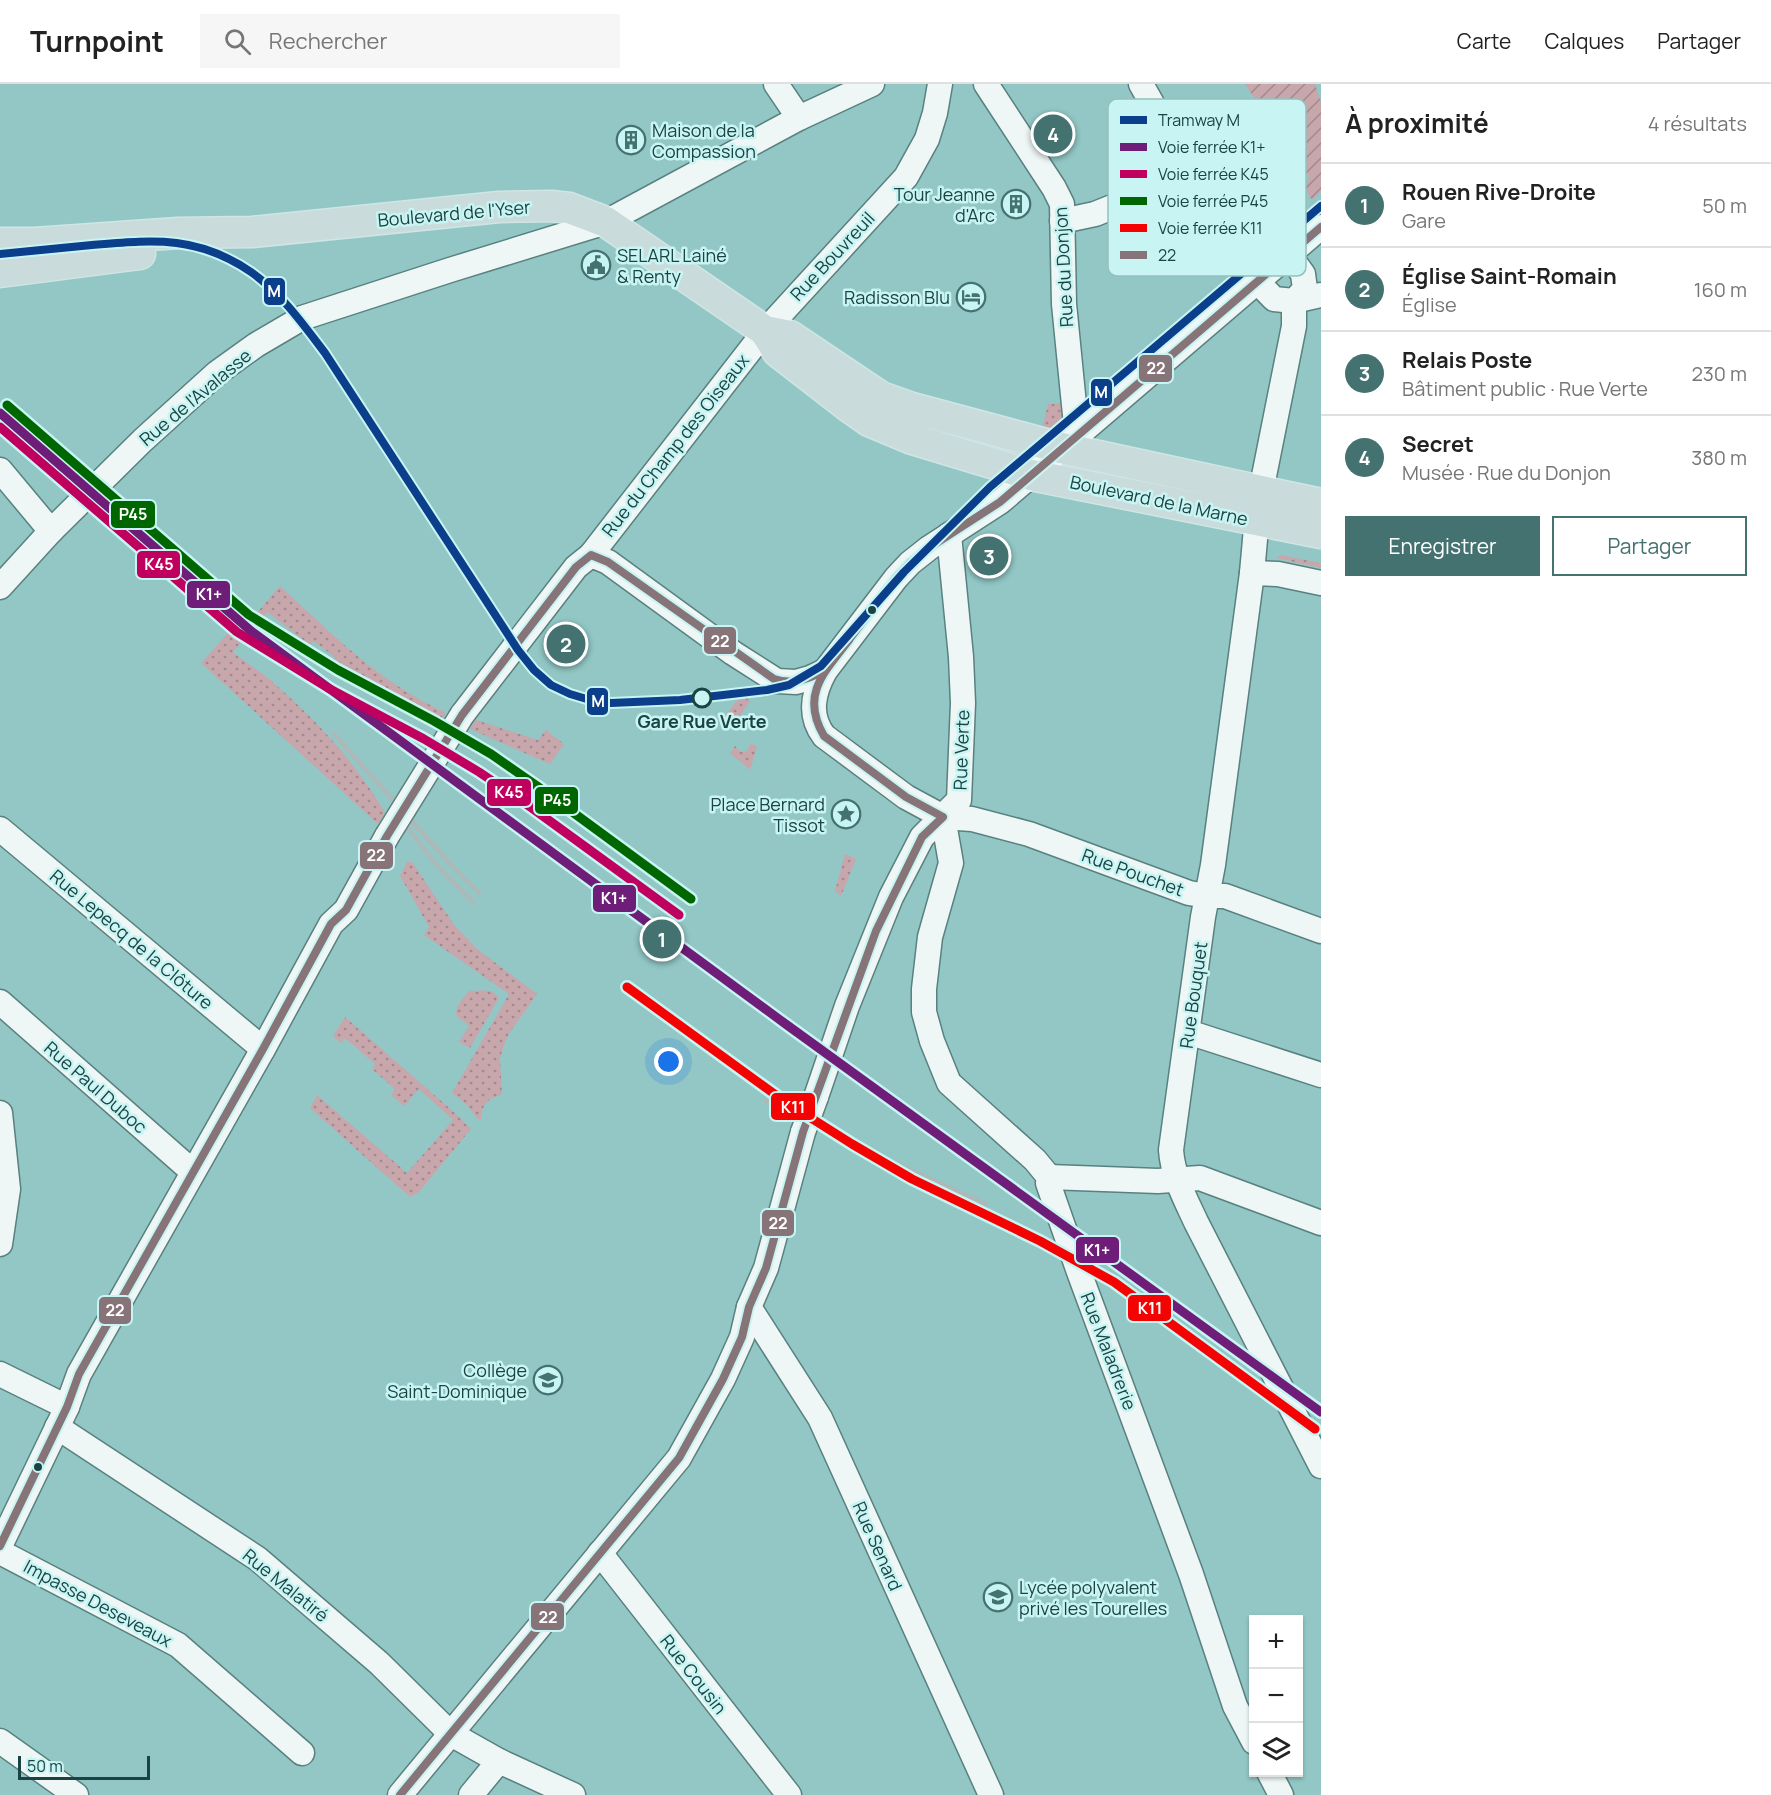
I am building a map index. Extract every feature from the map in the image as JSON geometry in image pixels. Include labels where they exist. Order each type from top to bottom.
[{"type":"main road","name":"Boulevard de l'Yser","points":[[0,243],[35,243],[178,233],[252,232],[500,207],[539,205],[569,208],[606,222],[765,331]]},
{"type":"main road","name":"Boulevard de l'Yser","points":[[0,272],[181,249],[252,232]]},
{"type":"main road","name":"Boulevard de la Marne","points":[[765,331],[790,336],[881,397],[958,422],[1069,442],[1260,491],[1321,504]]},
{"type":"main road","name":"Boulevard de la Marne","points":[[765,331],[778,352],[869,421],[926,444],[1031,475],[1321,533]]},
{"type":"street","points":[[776,84],[799,118]]},
{"type":"street","name":"Rue de l'Avalasse","points":[[0,587],[51,531],[143,440],[217,373],[256,345],[302,318],[606,222],[799,118],[872,84]]},
{"type":"street","name":"Rue Bouvreuil","points":[[765,331],[906,177],[927,139],[935,113],[940,84]]},
{"type":"street","name":"Rue du Donjon","points":[[986,84],[1054,188],[1062,204],[1069,442]]},
{"type":"street","points":[[1141,84],[1149,99]]},
{"type":"street","points":[[1062,221],[1108,209]]},
{"type":"street","points":[[1306,240],[1321,227]]},
{"type":"street","points":[[1251,276],[1274,299],[1294,301],[1321,295]]},
{"type":"street","points":[[943,817],[906,797],[824,736],[816,722],[813,704],[818,682],[904,569],[917,557],[992,508],[1264,276]]},
{"type":"street","name":"Rue Bouquet","points":[[1304,276],[1305,289],[1294,301],[1294,326],[1260,491],[1252,573],[1172,1150],[1172,1165],[1177,1181],[1321,1466]]},
{"type":"street","name":"Rue du Champ des Oiseaux","points":[[0,1546],[62,1417],[79,1374],[331,924],[346,910],[387,836],[462,716],[576,567],[591,555],[765,331]]},
{"type":"street","points":[[0,470],[51,531]]},
{"type":"street","name":"Rue Verte","points":[[749,1307],[766,1268],[803,1132],[848,1006],[891,897],[922,837],[960,800],[963,703],[961,657],[949,535]]},
{"type":"street","points":[[591,555],[608,562],[766,675],[784,683],[810,678],[825,671]]},
{"type":"street","points":[[1252,573],[1278,574],[1321,584]]},
{"type":"street","name":"Rue Pouchet","points":[[943,817],[972,819],[1029,834],[1189,893],[1225,896],[1321,932]]},
{"type":"street","name":"Rue Maladrerie","points":[[943,817],[951,863],[930,937],[924,989],[924,1012],[932,1041],[949,1083],[1035,1160],[1048,1180],[1079,1272],[1191,1574],[1235,1706],[1249,1733]]},
{"type":"street","name":"Rue Lepecq de la Clôture","points":[[0,829],[263,1049]]},
{"type":"street","name":"Rue Paul Duboc","points":[[0,1002],[193,1172]]},
{"type":"street","points":[[1188,1032],[1321,1075]]},
{"type":"street","points":[[0,1113],[8,1189],[0,1244]]},
{"type":"street","points":[[1048,1180],[1177,1181],[1200,1178],[1321,1223]]},
{"type":"street","points":[[400,1795],[680,1458],[723,1379],[742,1337],[749,1307]]},
{"type":"street","name":"Rue Senard","points":[[749,1307],[820,1418],[991,1795]]},
{"type":"street","name":"Rue Malatiré","points":[[0,1374],[258,1559],[378,1663],[451,1734],[499,1761],[573,1795]]},
{"type":"street","name":"Impasse Deseveaux","points":[[0,1552],[178,1645],[302,1753]]},
{"type":"street","name":"Rue Cousin","points":[[600,1553],[789,1795]]},
{"type":"street","points":[[0,1741],[76,1795]]},
{"type":"street","points":[[471,1795],[499,1761]]},
{"type":"street","points":[[1271,1777],[1281,1795]]},
{"type":"shaded area","points":[[1245,84],[1315,84],[1321,102],[1321,192],[1312,200],[1306,191],[1309,176],[1306,172],[1306,99],[1255,99]]},
{"type":"shaded area","points":[[1064,403],[1066,418],[1061,430],[1055,432],[1042,429],[1048,404]]},
{"type":"shaded area","points":[[1281,555],[1321,563],[1321,568],[1276,558]]},
{"type":"shaded area","points":[[280,586],[338,640],[378,672],[399,687],[446,713],[443,718],[414,706],[331,663],[335,657],[313,641],[310,645],[267,612],[233,652],[272,681],[308,715],[350,761],[385,813],[378,824],[201,663],[228,633],[234,639]]},
{"type":"shaded area","points":[[742,694],[750,701],[736,722],[725,716]]},
{"type":"shaded area","points":[[476,720],[538,740],[546,730],[564,744],[550,764],[470,729]]},
{"type":"shaded area","points":[[751,743],[757,747],[750,770],[730,753],[735,746],[741,752],[747,751]]},
{"type":"shaded area","points":[[845,854],[856,859],[841,896],[835,891]]},
{"type":"shaded area","points":[[407,862],[412,862],[455,926],[477,949],[537,994],[508,1035],[500,1058],[502,1095],[487,1102],[482,1110],[481,1119],[478,1119],[466,1104],[452,1093],[509,994],[424,935],[429,927],[400,876]]},
{"type":"shaded area","points":[[469,991],[490,991],[499,998],[470,1048],[459,1042],[469,1026],[456,1014],[459,1003]]},
{"type":"shaded area","points":[[345,1017],[471,1129],[419,1192],[410,1197],[310,1108],[317,1095],[407,1173],[453,1120],[419,1089],[404,1106],[391,1095],[395,1089],[372,1069],[375,1064],[345,1038],[341,1043],[333,1036]]},
{"type":"railway","points":[[334,734],[479,893]]},
{"type":"railway","points":[[401,819],[438,867],[473,902]]},
{"type":"railway","points":[[766,1101],[785,1111]]},
{"type":"railway","points":[[819,1129],[986,1204]]},
{"type":"tram line","name":"M","points":[[1306,219],[1321,206]]},
{"type":"tram line","name":"M","points":[[0,254],[114,243],[174,243],[212,251],[262,280],[282,299],[325,353],[518,650],[534,670],[551,685],[570,694],[611,703],[680,700],[767,690],[789,685],[821,666],[904,572],[990,487],[1239,276]]},
{"type":"rail line","name":"P45","points":[[7,405],[249,615],[338,670],[491,754],[691,899]]},
{"type":"rail line","name":"K1+","points":[[0,413],[251,631],[787,1025],[1321,1412]]},
{"type":"rail line","name":"K45","points":[[0,427],[237,632],[328,688],[424,739],[479,772],[679,915]]},
{"type":"rail line","name":"K11","points":[[627,987],[784,1101],[852,1144],[912,1179],[1040,1241],[1114,1282],[1315,1429]]},
{"type":"transit line","name":"22","points":[[1306,240],[1321,227]]},
{"type":"transit line","name":"22","points":[[0,1546],[67,1407],[79,1374],[331,924],[346,910],[387,836],[462,715],[576,567],[591,555],[608,562],[774,679],[794,681],[819,674],[825,671],[910,563],[1000,502],[1264,276]]},
{"type":"transit line","name":"22","points":[[400,1795],[679,1458],[723,1379],[742,1337],[749,1307],[766,1268],[803,1132],[876,931],[922,837],[943,817],[906,797],[824,736],[814,708],[815,696],[824,674],[849,640]]},
{"type":"place","name":"Secret","points":[[1053,134]]},
{"type":"place","name":"Maison de la Compassion","points":[[631,140]]},
{"type":"place","name":"Tour Jeanne d'Arc","points":[[1016,204]]},
{"type":"place","name":"SELARL Lainé & Renty","points":[[596,265]]},
{"type":"place","name":"Radisson Blu","points":[[971,297]]},
{"type":"place","name":"Relais Poste","points":[[989,556]]},
{"type":"place","name":"Église Saint-Romain","points":[[566,644]]},
{"type":"place","name":"Gare Rue Verte","points":[[702,698]]},
{"type":"place","name":"Place Bernard Tissot","points":[[846,814]]},
{"type":"place","name":"Rouen Rive-Droite","points":[[662,939]]},
{"type":"place","name":"Collège Saint-Dominique","points":[[548,1380]]},
{"type":"place","name":"Lycée polyvalent privé les Tourelles","points":[[998,1597]]}]
